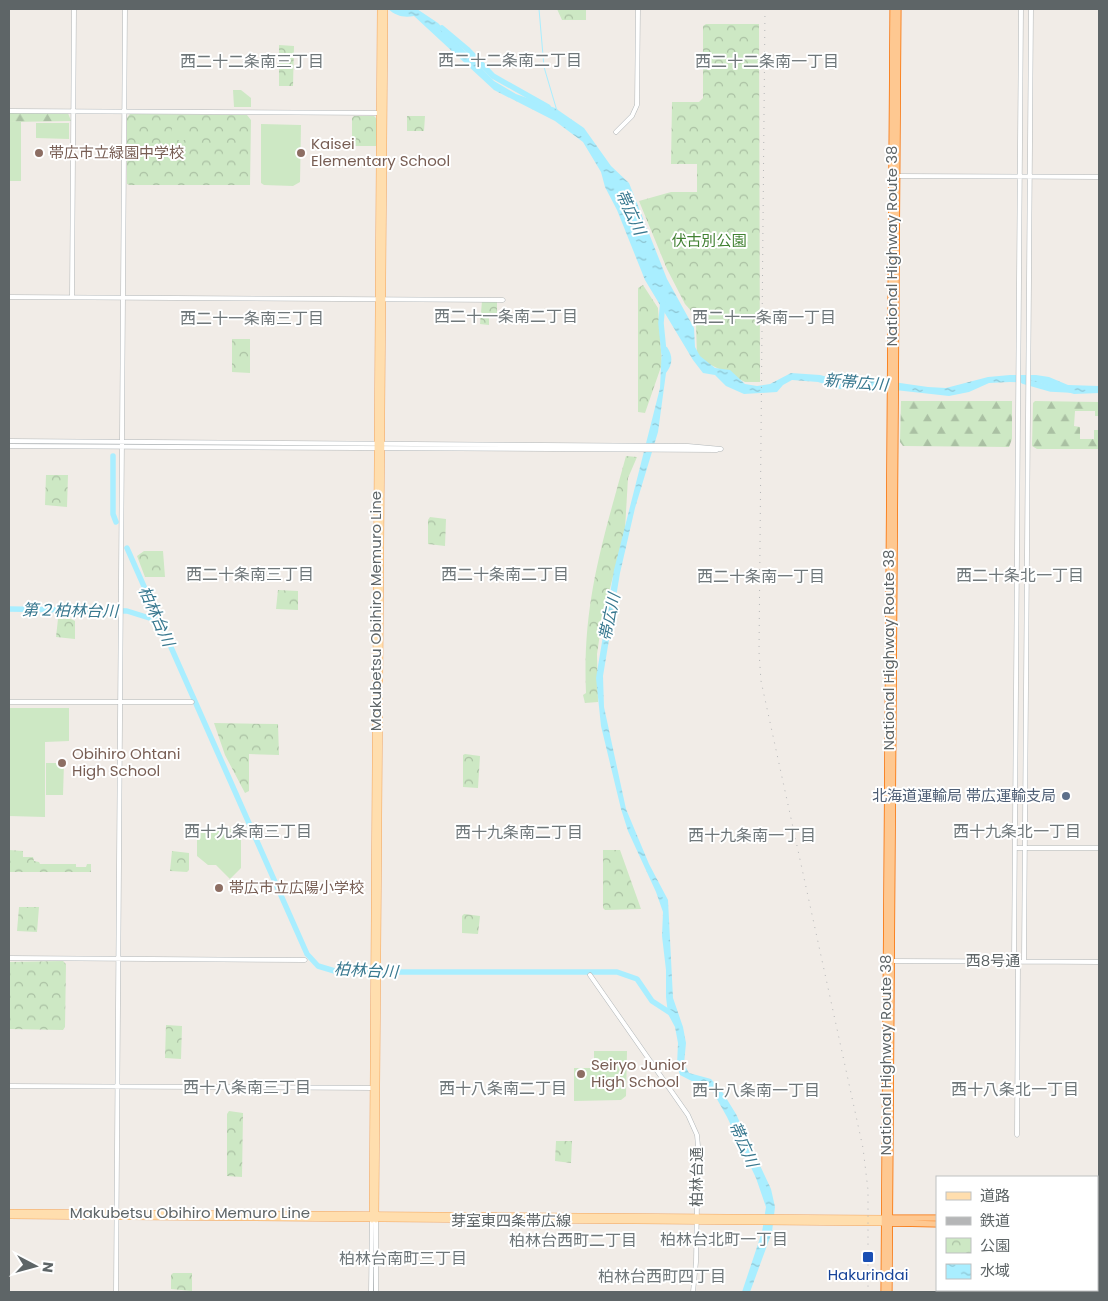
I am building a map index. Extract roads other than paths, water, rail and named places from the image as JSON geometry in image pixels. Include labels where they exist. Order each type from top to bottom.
[{"type":"highway","name":"National Highway Route 38","points":[[893,9],[895,176]]},
{"type":"highway","name":"National Highway Route 38","points":[[884,1292],[887,1221],[893,367],[898,9]]},
{"type":"highway","points":[[887,1221],[936,1218]]},
{"type":"highway","name":"National Highway Route 38","points":[[887,1221],[889,1292]]},
{"type":"highway","points":[[887,1221],[936,1224]]},
{"type":"main road","name":"Makubetsu Obihiro Memuro Line","points":[[380,299],[379,113],[383,9]]},
{"type":"main road","name":"Makubetsu Obihiro Memuro Line","points":[[9,1216],[374,1217],[383,9]]},
{"type":"main road","name":"Makubetsu Obihiro Memuro Line","points":[[9,1212],[117,1215]]},
{"type":"main road","name":"芽室東四条帯広線","points":[[374,1217],[887,1221]]},
{"type":"street","points":[[72,297],[74,9]]},
{"type":"street","points":[[116,1292],[125,9]]},
{"type":"street","points":[[616,132],[632,116],[637,105],[638,9]]},
{"type":"street","points":[[1017,1135],[1015,848],[1021,9]]},
{"type":"street","points":[[1024,961],[1031,9]]},
{"type":"street","points":[[9,111],[379,113]]},
{"type":"street","points":[[895,176],[1099,177]]},
{"type":"street","points":[[9,297],[503,300]]},
{"type":"street","points":[[9,442],[659,451],[721,449],[661,445],[379,446]]},
{"type":"street","points":[[9,446],[122,444]]},
{"type":"street","points":[[688,446],[688,451]]},
{"type":"street","points":[[9,702],[192,702]]},
{"type":"street","points":[[1015,848],[1099,848]]},
{"type":"street","points":[[9,958],[305,960]]},
{"type":"street","name":"西8号通","points":[[889,961],[1099,962]]},
{"type":"street","name":"柏林台通","points":[[590,975],[692,1122],[698,1146],[696,1278],[693,1292]]},
{"type":"street","points":[[9,1086],[375,1088]]},
{"type":"street","points":[[371,1292],[374,1217]]},
{"type":"street","points":[[374,1217],[376,1292]]},
{"type":"water","points":[[388,9],[417,9],[438,23],[494,81],[516,94],[555,108],[584,128],[611,166],[629,183],[667,279],[694,328],[695,347],[700,356],[715,368],[730,370],[745,384],[757,386],[770,384],[791,373],[820,375],[839,380],[886,381],[946,388],[988,377],[1036,375],[1049,377],[1068,385],[1099,386],[1099,393],[1074,394],[1039,383],[1010,382],[989,383],[969,392],[949,396],[859,386],[840,389],[818,382],[792,380],[783,385],[777,392],[744,394],[726,386],[715,375],[703,373],[693,360],[645,280],[617,210],[605,187],[601,172],[583,142],[555,121],[494,90],[414,16],[400,16]]},
{"type":"water","points":[[662,346],[667,347],[669,350],[671,363],[666,373],[658,432],[635,508],[620,573],[603,676],[604,707],[626,809],[649,864],[668,900],[673,998],[683,1027],[686,1043],[684,1064],[689,1073],[711,1079],[723,1093],[736,1114],[771,1189],[775,1207],[772,1232],[750,1292],[742,1292],[762,1232],[766,1207],[756,1178],[713,1092],[680,1075],[677,1065],[678,1043],[675,1027],[668,1014],[666,997],[666,970],[662,936],[663,912],[656,892],[628,831],[621,809],[601,726],[596,678],[614,570],[660,388]]},
{"type":"waterway","points":[[539,9],[544,67],[557,111]]},
{"type":"waterway","name":"帯広川","points":[[442,28],[467,49],[493,76],[548,107]]},
{"type":"waterway","name":"帯広川","points":[[663,300],[661,323],[664,353]]},
{"type":"waterway","name":"新帯広川","points":[[1023,381],[1051,389],[1070,390]]},
{"type":"waterway","name":"柏林台川","points":[[113,456],[113,514],[116,522]]},
{"type":"waterway","name":"柏林台川","points":[[127,548],[307,954],[318,966],[338,972],[617,972],[637,979],[652,1001],[672,1014]]},
{"type":"waterway","name":"第２柏林台川","points":[[9,609],[127,611],[159,621]]},
{"type":"waterway","points":[[387,965],[388,971]]},
{"type":"railway","points":[[765,9],[759,652],[761,681],[863,1148],[868,1190],[868,1292]]},
{"type":"place","name":"帯広市立緑園中学校","points":[[39,153]]},
{"type":"place","name":"Kaisei Elementary School","points":[[301,153]]},
{"type":"place","name":"Obihiro Ohtani High School","points":[[62,763]]},
{"type":"place","name":"北海道運輸局 帯広運輸支局","points":[[1066,796]]},
{"type":"place","name":"帯広市立広陽小学校","points":[[219,888]]},
{"type":"place","name":"Seiryo Junior High School","points":[[581,1074]]},
{"type":"place","name":"Hakurindai","points":[[868,1257]]},
{"type":"district","name":"西二十二条南二丁目","points":[[510,60]]},
{"type":"district","name":"西二十二条南三丁目","points":[[252,61]]},
{"type":"district","name":"西二十二条南一丁目","points":[[767,61]]},
{"type":"district","name":"西二十一条南二丁目","points":[[506,316]]},
{"type":"district","name":"西二十一条南一丁目","points":[[764,317]]},
{"type":"district","name":"西二十一条南三丁目","points":[[252,318]]},
{"type":"district","name":"西二十条南三丁目","points":[[250,574]]},
{"type":"district","name":"西二十条南二丁目","points":[[505,574]]},
{"type":"district","name":"西二十条北一丁目","points":[[1020,575]]},
{"type":"district","name":"西二十条南一丁目","points":[[761,576]]},
{"type":"district","name":"西十九条南三丁目","points":[[248,831]]},
{"type":"district","name":"西十九条北一丁目","points":[[1017,831]]},
{"type":"district","name":"西十九条南二丁目","points":[[519,832]]},
{"type":"district","name":"西十九条南一丁目","points":[[752,835]]},
{"type":"district","name":"西十八条南三丁目","points":[[247,1087]]},
{"type":"district","name":"西十八条南二丁目","points":[[503,1088]]},
{"type":"district","name":"西十八条北一丁目","points":[[1015,1089]]},
{"type":"district","name":"西十八条南一丁目","points":[[756,1090]]},
{"type":"district","name":"柏林台北町一丁目","points":[[724,1239]]},
{"type":"district","name":"柏林台西町二丁目","points":[[573,1240]]},
{"type":"district","name":"柏林台南町三丁目","points":[[403,1258]]},
{"type":"district","name":"柏林台西町四丁目","points":[[662,1276]]},
{"type":"park label","name":"伏古別公園","points":[[709,241]]}]
